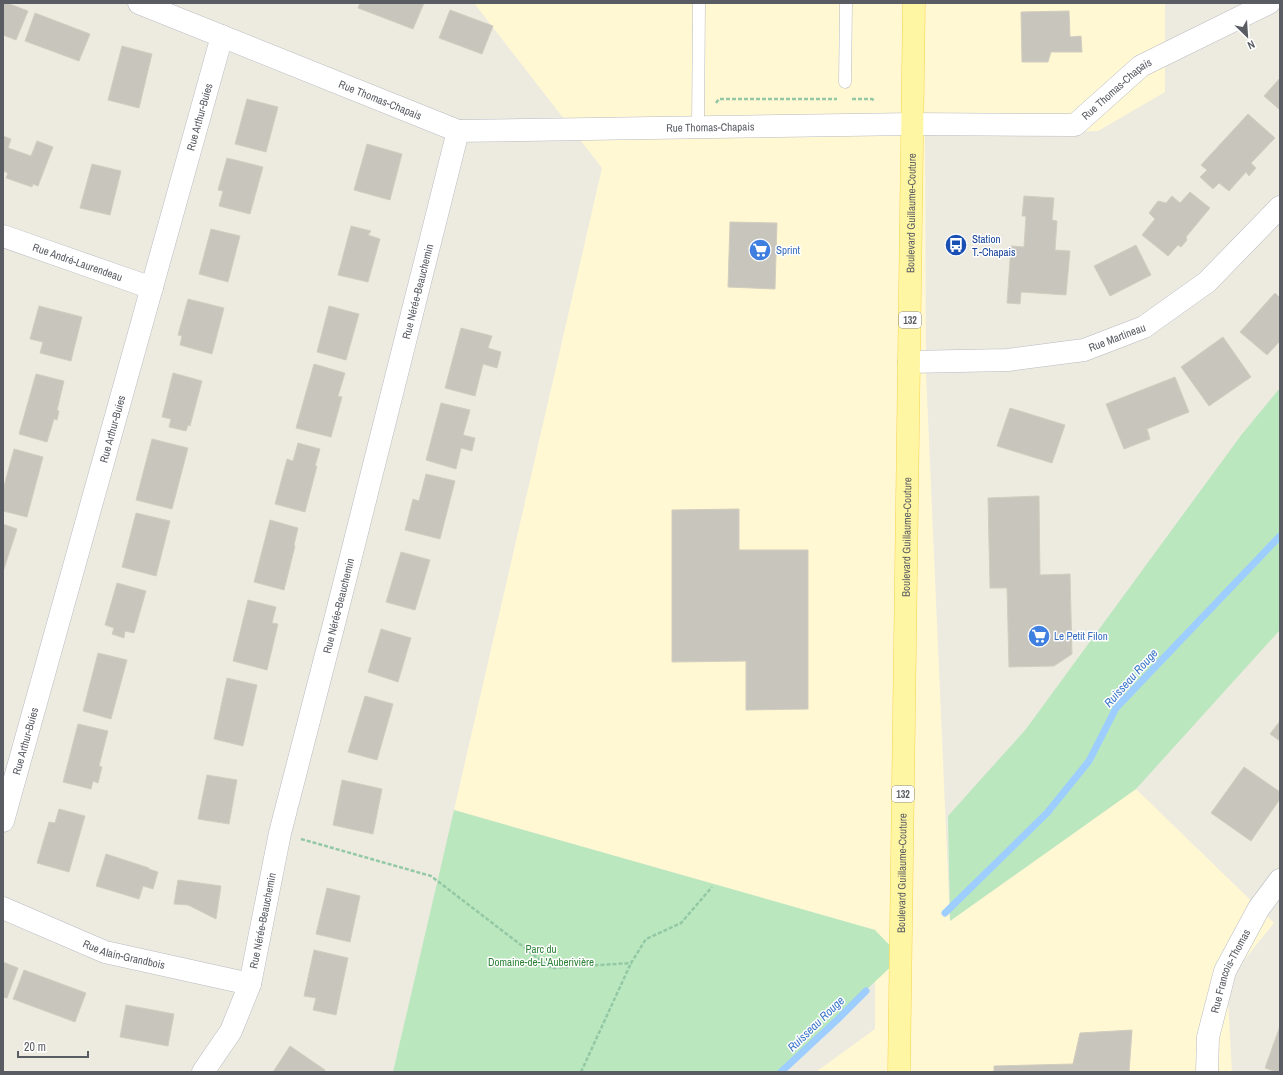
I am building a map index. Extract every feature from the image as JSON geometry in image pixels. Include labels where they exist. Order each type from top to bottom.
[{"type":"main road","name":"Boulevard Guillaume-Couture","points":[[899,1072],[914,3]]},
{"type":"street","name":"Rue Thomas-Chapais","points":[[140,3],[458,131],[913,124],[1075,125],[1142,66],[1268,3]]},
{"type":"street","name":"Rue Arthur-Buies","points":[[3,822],[222,36]]},
{"type":"street","name":"Rue Nérée-Beauchemin","points":[[204,1072],[231,1031],[250,984],[280,833],[458,131]]},
{"type":"street","name":"Rue Martineau","points":[[909,362],[1008,360],[1084,350],[1144,327],[1207,282],[1280,207]]},
{"type":"street","name":"Rue André-Laurendeau","points":[[3,236],[152,288]]},
{"type":"street","name":"Rue Francois-Thomas","points":[[1207,1072],[1208,1037],[1225,971],[1259,908],[1280,880]]},
{"type":"street","name":"Rue Alain-Grandbois","points":[[3,908],[105,952],[250,984]]},
{"type":"lane","points":[[698,127],[699,3]]},
{"type":"lane","points":[[845,82],[846,3]]},
{"type":"path","points":[[280,833],[431,876],[551,968],[631,963]]},
{"type":"path","points":[[581,1072],[631,963],[646,939],[681,923],[712,887]]},
{"type":"shaded area","points":[[474,3],[1165,3],[1165,92],[1098,131],[925,134],[926,373],[950,921],[1136,789],[1274,923],[1227,981],[1232,1072],[816,1072],[875,1029],[875,930],[454,810],[602,168]]},
{"type":"green space","points":[[1280,388],[1280,630],[1136,789],[950,921],[948,816],[1026,729],[1242,434]]},
{"type":"green space","name":"Parc du Domaine-de-L'Auberivière","points":[[454,810],[875,930],[901,957],[780,1072],[393,1072]]},
{"type":"building","points":[[3,3],[7,3],[28,11],[16,40],[3,35]]},
{"type":"building","points":[[360,3],[424,3],[413,29],[358,8]]},
{"type":"building","points":[[450,10],[493,26],[482,54],[439,38]]},
{"type":"building","points":[[1069,11],[1070,37],[1081,36],[1082,52],[1051,52],[1048,62],[1022,62],[1021,12]]},
{"type":"building","points":[[35,13],[90,34],[79,61],[25,41]]},
{"type":"building","points":[[122,46],[152,54],[139,108],[108,100]]},
{"type":"building","points":[[1280,78],[1280,110],[1264,96]]},
{"type":"building","points":[[247,99],[278,107],[266,152],[235,144]]},
{"type":"building","points":[[1248,114],[1275,138],[1251,163],[1256,168],[1249,176],[1246,172],[1229,191],[1219,183],[1213,189],[1200,177],[1207,170],[1201,165]]},
{"type":"building","points":[[3,136],[11,139],[8,148],[31,156],[37,141],[53,147],[38,186],[33,184],[32,187],[6,178],[8,173],[3,171]]},
{"type":"building","points":[[367,144],[402,154],[390,200],[354,190]]},
{"type":"building","points":[[227,158],[263,167],[250,214],[219,206],[223,191],[218,190]]},
{"type":"building","points":[[92,164],[121,171],[110,215],[80,208]]},
{"type":"building","points":[[1190,192],[1210,208],[1186,237],[1187,240],[1181,247],[1178,245],[1168,256],[1142,235],[1155,219],[1149,213],[1158,201],[1166,203],[1172,196],[1180,203]]},
{"type":"building","points":[[1024,196],[1054,198],[1052,220],[1057,221],[1055,250],[1070,251],[1066,295],[1021,292],[1020,304],[1007,303],[1011,246],[1024,247],[1026,216],[1022,216]]},
{"type":"building","points":[[730,222],[777,223],[775,289],[728,287]]},
{"type":"building","points":[[351,226],[371,231],[368,235],[380,239],[368,282],[338,275]]},
{"type":"building","points":[[211,229],[240,236],[228,282],[199,274]]},
{"type":"building","points":[[1136,245],[1151,275],[1110,296],[1094,266]]},
{"type":"building","points":[[1275,293],[1279,297],[1280,295],[1280,341],[1267,355],[1240,332]]},
{"type":"building","points":[[188,299],[224,308],[212,354],[180,345],[182,336],[178,335]]},
{"type":"building","points":[[39,306],[82,317],[71,361],[40,353],[43,342],[30,339]]},
{"type":"building","points":[[329,306],[359,314],[346,360],[317,352]]},
{"type":"building","points":[[461,328],[492,336],[488,348],[501,352],[497,368],[483,364],[475,396],[445,388]]},
{"type":"building","points":[[1223,337],[1251,377],[1209,406],[1181,367]]},
{"type":"building","points":[[314,364],[345,373],[338,396],[342,397],[331,437],[296,428]]},
{"type":"building","points":[[173,373],[202,381],[190,426],[188,425],[186,431],[169,427],[171,419],[162,417]]},
{"type":"building","points":[[36,374],[64,381],[57,410],[59,411],[57,420],[54,419],[47,442],[19,434]]},
{"type":"building","points":[[1175,377],[1189,412],[1147,429],[1150,439],[1124,449],[1106,404]]},
{"type":"building","points":[[441,403],[470,410],[463,435],[475,438],[472,451],[461,448],[456,469],[426,460]]},
{"type":"building","points":[[1010,408],[1065,425],[1052,463],[997,446]]},
{"type":"building","points":[[152,439],[188,448],[172,509],[136,500]]},
{"type":"building","points":[[298,443],[320,449],[305,512],[275,504],[287,459],[293,461]]},
{"type":"building","points":[[14,449],[43,457],[27,517],[3,511],[3,490]]},
{"type":"building","points":[[426,474],[455,481],[440,539],[405,530],[413,499],[419,501]]},
{"type":"building","points":[[1039,496],[1040,575],[1070,574],[1072,654],[1054,666],[1009,667],[1007,588],[990,588],[988,498]]},
{"type":"building","points":[[739,509],[739,550],[808,550],[808,709],[746,710],[746,661],[672,662],[672,510]]},
{"type":"building","points":[[136,513],[170,521],[156,576],[122,567]]},
{"type":"building","points":[[270,520],[298,528],[284,590],[254,582]]},
{"type":"building","points":[[3,524],[17,529],[3,572]]},
{"type":"building","points":[[401,552],[430,560],[415,610],[386,602]]},
{"type":"building","points":[[117,583],[146,591],[134,633],[125,631],[124,638],[112,634],[114,628],[105,625]]},
{"type":"building","points":[[248,600],[276,607],[272,623],[278,624],[267,670],[233,661]]},
{"type":"building","points":[[381,629],[411,638],[398,682],[368,672]]},
{"type":"building","points":[[98,653],[127,660],[111,719],[83,711]]},
{"type":"building","points":[[227,678],[257,685],[243,746],[214,739]]},
{"type":"building","points":[[365,696],[393,704],[377,760],[348,752]]},
{"type":"building","points":[[1280,721],[1280,741],[1270,734]]},
{"type":"building","points":[[78,724],[108,731],[99,766],[102,767],[98,783],[93,781],[91,789],[63,782]]},
{"type":"building","points":[[1244,767],[1280,792],[1280,799],[1251,841],[1211,813]]},
{"type":"building","points":[[207,775],[237,780],[229,824],[198,819]]},
{"type":"building","points":[[342,780],[382,789],[373,834],[333,825]]},
{"type":"building","points":[[59,809],[85,816],[69,872],[37,863],[49,822],[55,823]]},
{"type":"building","points":[[106,854],[158,872],[153,889],[143,886],[139,899],[96,886]]},
{"type":"building","points":[[178,880],[221,886],[216,919],[188,905],[174,904]]},
{"type":"building","points":[[327,888],[360,896],[350,942],[316,934]]},
{"type":"building","points":[[314,950],[348,958],[336,1015],[313,1010],[316,998],[304,996]]},
{"type":"building","points":[[3,962],[18,968],[7,998],[3,997]]},
{"type":"building","points":[[24,970],[86,993],[75,1022],[13,999]]},
{"type":"building","points":[[126,1005],[174,1014],[168,1046],[120,1037]]},
{"type":"building","points":[[1280,1026],[1280,1072],[1277,1072],[1265,1068]]},
{"type":"building","points":[[1132,1030],[1129,1072],[994,1072],[994,1066],[1073,1064],[1080,1033]]},
{"type":"building","points":[[290,1046],[325,1070],[324,1072],[273,1072]]},
{"type":"waterway","name":"Ruisseau Rouge","points":[[945,913],[1047,813],[1089,761],[1116,708],[1280,536]]},
{"type":"waterway","name":"Ruisseau Rouge","points":[[781,1072],[866,991]]},
{"type":"place","name":"Station T.-Chapais","points":[[956,245]]},
{"type":"place","name":"Sprint","points":[[760,250]]},
{"type":"place","name":"Le Petit Filon","points":[[1039,636]]}]
